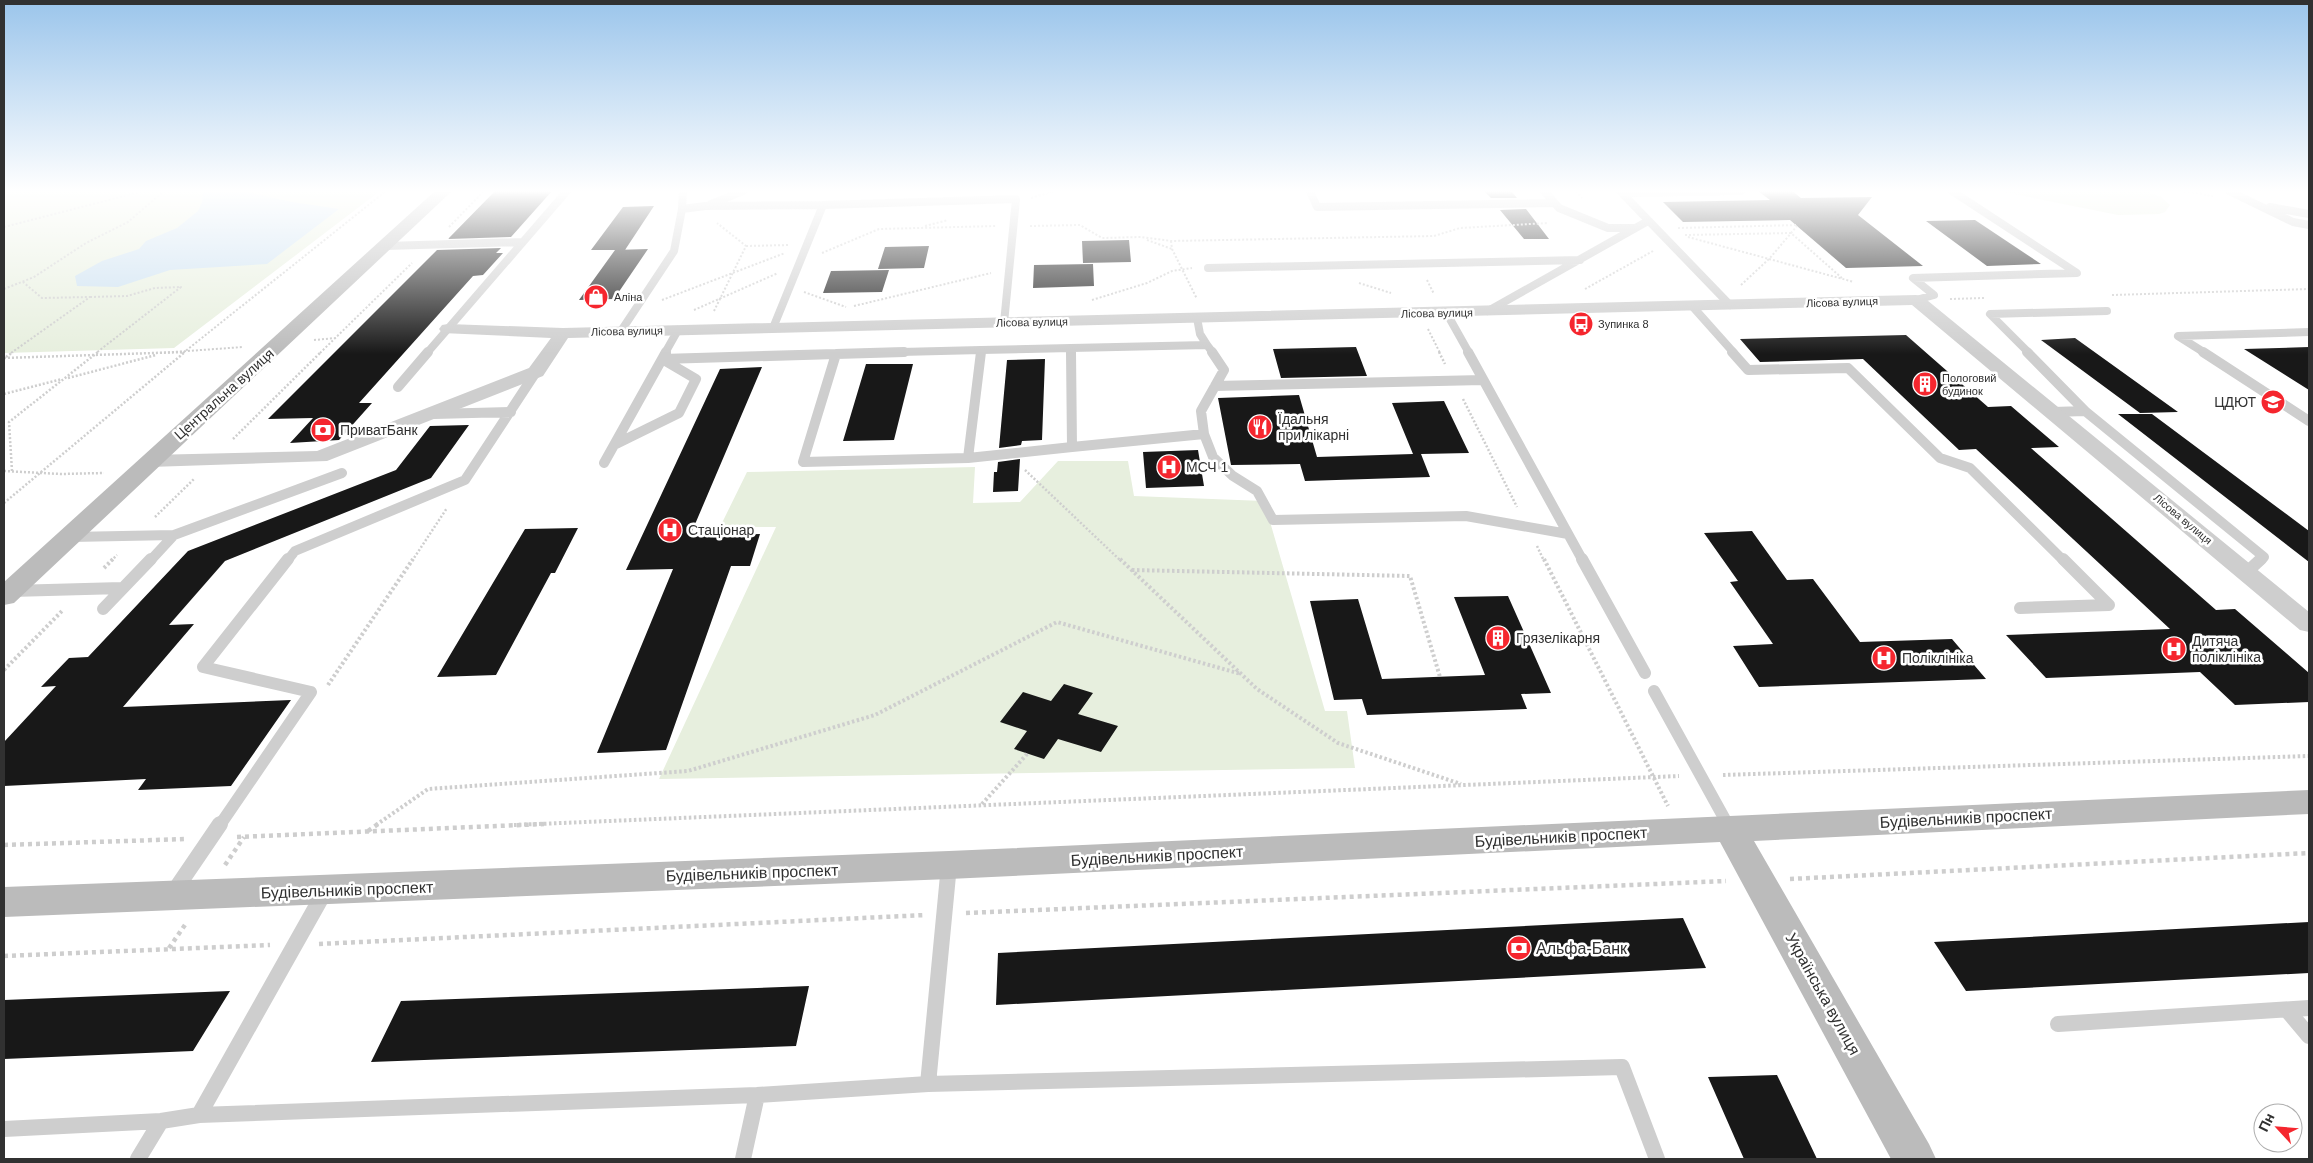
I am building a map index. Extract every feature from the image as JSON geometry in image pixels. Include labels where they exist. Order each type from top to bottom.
[{"type":"street","name":"Центральна вулиця","points":[[7,594],[386,246]]},
{"type":"street","name":"Лісова вулиця","points":[[448,329],[563,333],[1004,323],[1198,308],[1446,312],[1693,306],[1725,301],[1916,300],[2309,624]]},
{"type":"street","points":[[150,461],[320,457],[536,372],[563,333]]},
{"type":"street","name":"Будівельників проспект","points":[[4,902],[325,891],[949,865],[2309,802]]},
{"type":"street","name":"Українська вулиця","points":[[1730,829],[1914,1159]]},
{"type":"lane","points":[[386,246],[402,245]]},
{"type":"lane","points":[[398,387],[519,245]]},
{"type":"lane","points":[[621,331],[674,251],[675,245]]},
{"type":"lane","points":[[773,328],[806,245]]},
{"type":"lane","points":[[1004,323],[1011,245]]},
{"type":"lane","points":[[1488,311],[1606,245]]},
{"type":"lane","points":[[1671,245],[1725,301]]},
{"type":"lane","points":[[1916,300],[1934,295],[1913,278],[2077,273],[2035,245]]},
{"type":"lane","points":[[1208,268],[1580,260]]},
{"type":"lane","points":[[1693,306],[1748,370],[1848,368],[1940,458],[1970,468],[2109,605],[2020,608]]},
{"type":"lane","points":[[1198,308],[1200,334],[1224,370],[1201,411],[1204,434],[1213,457],[1233,476],[1256,491],[1274,520],[1466,516],[1568,534]]},
{"type":"lane","points":[[1446,312],[1645,673]]},
{"type":"lane","points":[[2107,312],[1990,314],[2085,411],[2264,557],[2247,572]]},
{"type":"lane","points":[[604,464],[678,330]]},
{"type":"lane","points":[[2309,332],[2178,336],[2309,421]]},
{"type":"lane","points":[[662,359],[1207,345]]},
{"type":"lane","points":[[1071,348],[1072,446]]},
{"type":"lane","points":[[968,458],[981,350]]},
{"type":"lane","points":[[836,354],[803,462],[968,458],[1204,434]]},
{"type":"lane","points":[[614,445],[679,413],[696,379],[662,359]]},
{"type":"lane","points":[[170,896],[311,692],[203,667],[295,551],[465,480],[536,372]]},
{"type":"lane","points":[[1215,386],[1484,380]]},
{"type":"lane","points":[[2053,412],[2085,411]]},
{"type":"lane","points":[[432,414],[511,412]]},
{"type":"lane","points":[[69,537],[174,534],[342,474]]},
{"type":"lane","points":[[103,609],[174,534]]},
{"type":"lane","points":[[7,594],[122,588]]},
{"type":"lane","points":[[1654,691],[1730,829]]},
{"type":"lane","points":[[928,1084],[949,865]]},
{"type":"lane","points":[[198,1116],[325,891]]},
{"type":"lane","points":[[2058,1024],[2309,1008]]},
{"type":"lane","points":[[2287,1010],[2309,1036]]},
{"type":"lane","points":[[4,1129],[162,1121],[198,1116],[757,1094],[928,1084],[1622,1066],[1657,1159]]},
{"type":"lane","points":[[743,1159],[757,1094]]},
{"type":"lane","points":[[138,1159],[162,1121]]},
{"type":"path","points":[[4,289],[34,277],[83,245]]},
{"type":"path","points":[[4,503],[185,352],[318,245]]},
{"type":"path","points":[[4,670],[137,535],[430,245]]},
{"type":"path","points":[[714,311],[746,246],[768,245]]},
{"type":"path","points":[[634,311],[804,245]]},
{"type":"path","points":[[723,310],[692,311],[840,245]]},
{"type":"path","points":[[1161,245],[1172,249]]},
{"type":"path","points":[[1172,245],[1198,308]]},
{"type":"path","points":[[1578,293],[1662,245]]},
{"type":"path","points":[[1720,245],[1861,284]]},
{"type":"path","points":[[1725,301],[1781,245]]},
{"type":"path","points":[[1805,245],[1843,279]]},
{"type":"path","points":[[1105,302],[1086,302],[1132,286],[1147,283],[1182,268],[1208,268]]},
{"type":"path","points":[[790,287],[847,307],[1009,269]]},
{"type":"path","points":[[12,472],[9,422],[181,287],[154,288],[127,296],[42,298],[23,282]]},
{"type":"path","points":[[1426,295],[1434,295]]},
{"type":"path","points":[[1381,296],[1391,296]]},
{"type":"path","points":[[4,359],[90,297]]},
{"type":"path","points":[[1188,300],[1198,308]]},
{"type":"path","points":[[838,307],[867,307]]},
{"type":"path","points":[[845,313],[847,307]]},
{"type":"path","points":[[4,359],[185,352],[336,338]]},
{"type":"path","points":[[4,394],[164,353]]},
{"type":"path","points":[[1008,454],[1256,689],[1338,743],[1464,785]]},
{"type":"path","points":[[4,471],[104,473]]},
{"type":"path","points":[[326,688],[465,480]]},
{"type":"path","points":[[1131,570],[1410,576],[1440,677]]},
{"type":"path","points":[[368,831],[428,789],[688,771],[866,718],[1057,622],[1240,674]]},
{"type":"path","points":[[982,805],[1028,753]]},
{"type":"path","points":[[4,845],[211,838],[1464,785],[2309,756]]},
{"type":"path","points":[[4,956],[294,945],[944,914],[1760,880],[2309,853]]},
{"type":"green space","points":[[4,245],[309,245],[174,348],[4,353]]},
{"type":"green space","points":[[1058,461],[1128,461],[1134,496],[1264,501],[1325,711],[1347,711],[1355,768],[659,779],[776,527],[720,527],[747,472],[975,467],[973,503],[1020,502]]},
{"type":"water","points":[[142,245],[292,245],[267,264],[170,270],[118,287],[77,286],[75,276],[102,261],[139,249]]},
{"type":"building","points":[[595,245],[628,245],[625,250],[591,250]]},
{"type":"building","points":[[1082,245],[1129,245],[1131,262],[1083,263]]},
{"type":"building","points":[[1819,245],[1897,245],[1923,266],[1846,268]]},
{"type":"building","points":[[1959,245],[2013,245],[2041,264],[1987,266]]},
{"type":"building","points":[[929,246],[924,268],[878,269],[885,247]]},
{"type":"building","points":[[501,248],[496,253],[503,253],[483,275],[473,276],[359,403],[372,403],[339,440],[290,443],[313,418],[268,419],[437,250]]},
{"type":"building","points":[[648,249],[614,299],[579,300],[615,250]]},
{"type":"building","points":[[1093,264],[1094,286],[1033,288],[1034,265]]},
{"type":"building","points":[[889,270],[882,292],[823,293],[831,271]]},
{"type":"building","points":[[1906,335],[1988,407],[2011,406],[2059,447],[2031,448],[2216,610],[2235,609],[2309,673],[2309,702],[2235,705],[2200,672],[2046,678],[2006,635],[2170,629],[1976,449],[1959,450],[1863,359],[1760,362],[1740,339]]},
{"type":"building","points":[[2075,338],[2178,412],[2140,413],[2041,340]]},
{"type":"building","points":[[1356,347],[1367,376],[1281,378],[1273,349]]},
{"type":"building","points":[[2309,347],[2309,390],[2244,349]]},
{"type":"building","points":[[1045,359],[1042,440],[1022,441],[1021,445],[999,448],[1007,360]]},
{"type":"building","points":[[866,364],[913,364],[894,440],[843,441]]},
{"type":"building","points":[[762,367],[690,536],[760,534],[750,566],[731,566],[666,750],[597,753],[673,569],[626,570],[720,369]]},
{"type":"building","points":[[1299,395],[1317,457],[1413,454],[1392,403],[1444,401],[1469,453],[1421,454],[1430,477],[1305,481],[1300,464],[1231,465],[1218,398]]},
{"type":"building","points":[[2118,414],[2152,414],[2309,531],[2309,562]]},
{"type":"building","points":[[469,425],[431,478],[225,561],[169,625],[194,624],[123,707],[291,700],[231,786],[138,790],[146,779],[4,786],[4,742],[56,686],[41,687],[69,658],[88,657],[188,551],[396,470],[430,426]]},
{"type":"building","points":[[1198,450],[1204,486],[1146,488],[1143,452]]},
{"type":"building","points":[[1020,459],[1018,491],[993,492],[994,472],[997,472],[998,462]]},
{"type":"building","points":[[578,528],[555,573],[551,573],[496,675],[437,677],[525,529]]},
{"type":"building","points":[[1752,531],[1787,580],[1813,579],[1860,642],[1952,639],[1986,679],[1759,687],[1733,646],[1773,644],[1730,582],[1738,581],[1704,533]]},
{"type":"building","name":"Грязелікарня","points":[[1508,596],[1551,693],[1521,694],[1527,709],[1367,715],[1362,699],[1334,700],[1310,601],[1358,599],[1382,679],[1485,675],[1454,597]]},
{"type":"building","points":[[1064,684],[1093,693],[1078,714],[1118,726],[1101,752],[1058,739],[1044,759],[1014,749],[1027,731],[1000,722],[1023,692],[1051,701]]},
{"type":"building","points":[[1683,918],[1706,968],[996,1005],[998,953]]},
{"type":"building","points":[[2309,922],[2309,973],[1966,991],[1934,942]]},
{"type":"building","points":[[809,986],[796,1046],[371,1062],[401,1001]]},
{"type":"building","points":[[230,991],[193,1051],[4,1059],[4,1000]]},
{"type":"building","points":[[1777,1075],[1817,1159],[1744,1159],[1708,1077]]},
{"type":"place","name":"Аліна","points":[[596,297]]},
{"type":"place","name":"Зупинка 8","points":[[1581,324]]},
{"type":"place","name":"Пологовий будинок","points":[[1925,384]]},
{"type":"place","name":"ЦДЮТ","points":[[2273,402]]},
{"type":"place","name":"Їдальня при лікарні","points":[[1260,427]]},
{"type":"place","name":"ПриватБанк","points":[[323,430]]},
{"type":"place","name":"МСЧ 1","points":[[1169,467]]},
{"type":"place","name":"Стаціонар","points":[[670,530]]},
{"type":"place","name":"Грязелікарня","points":[[1498,638]]},
{"type":"place","name":"Дитяча поліклініка","points":[[2174,649]]},
{"type":"place","name":"Поліклініка","points":[[1884,658]]},
{"type":"place","name":"Альфа-Банк","points":[[1519,948]]}]
